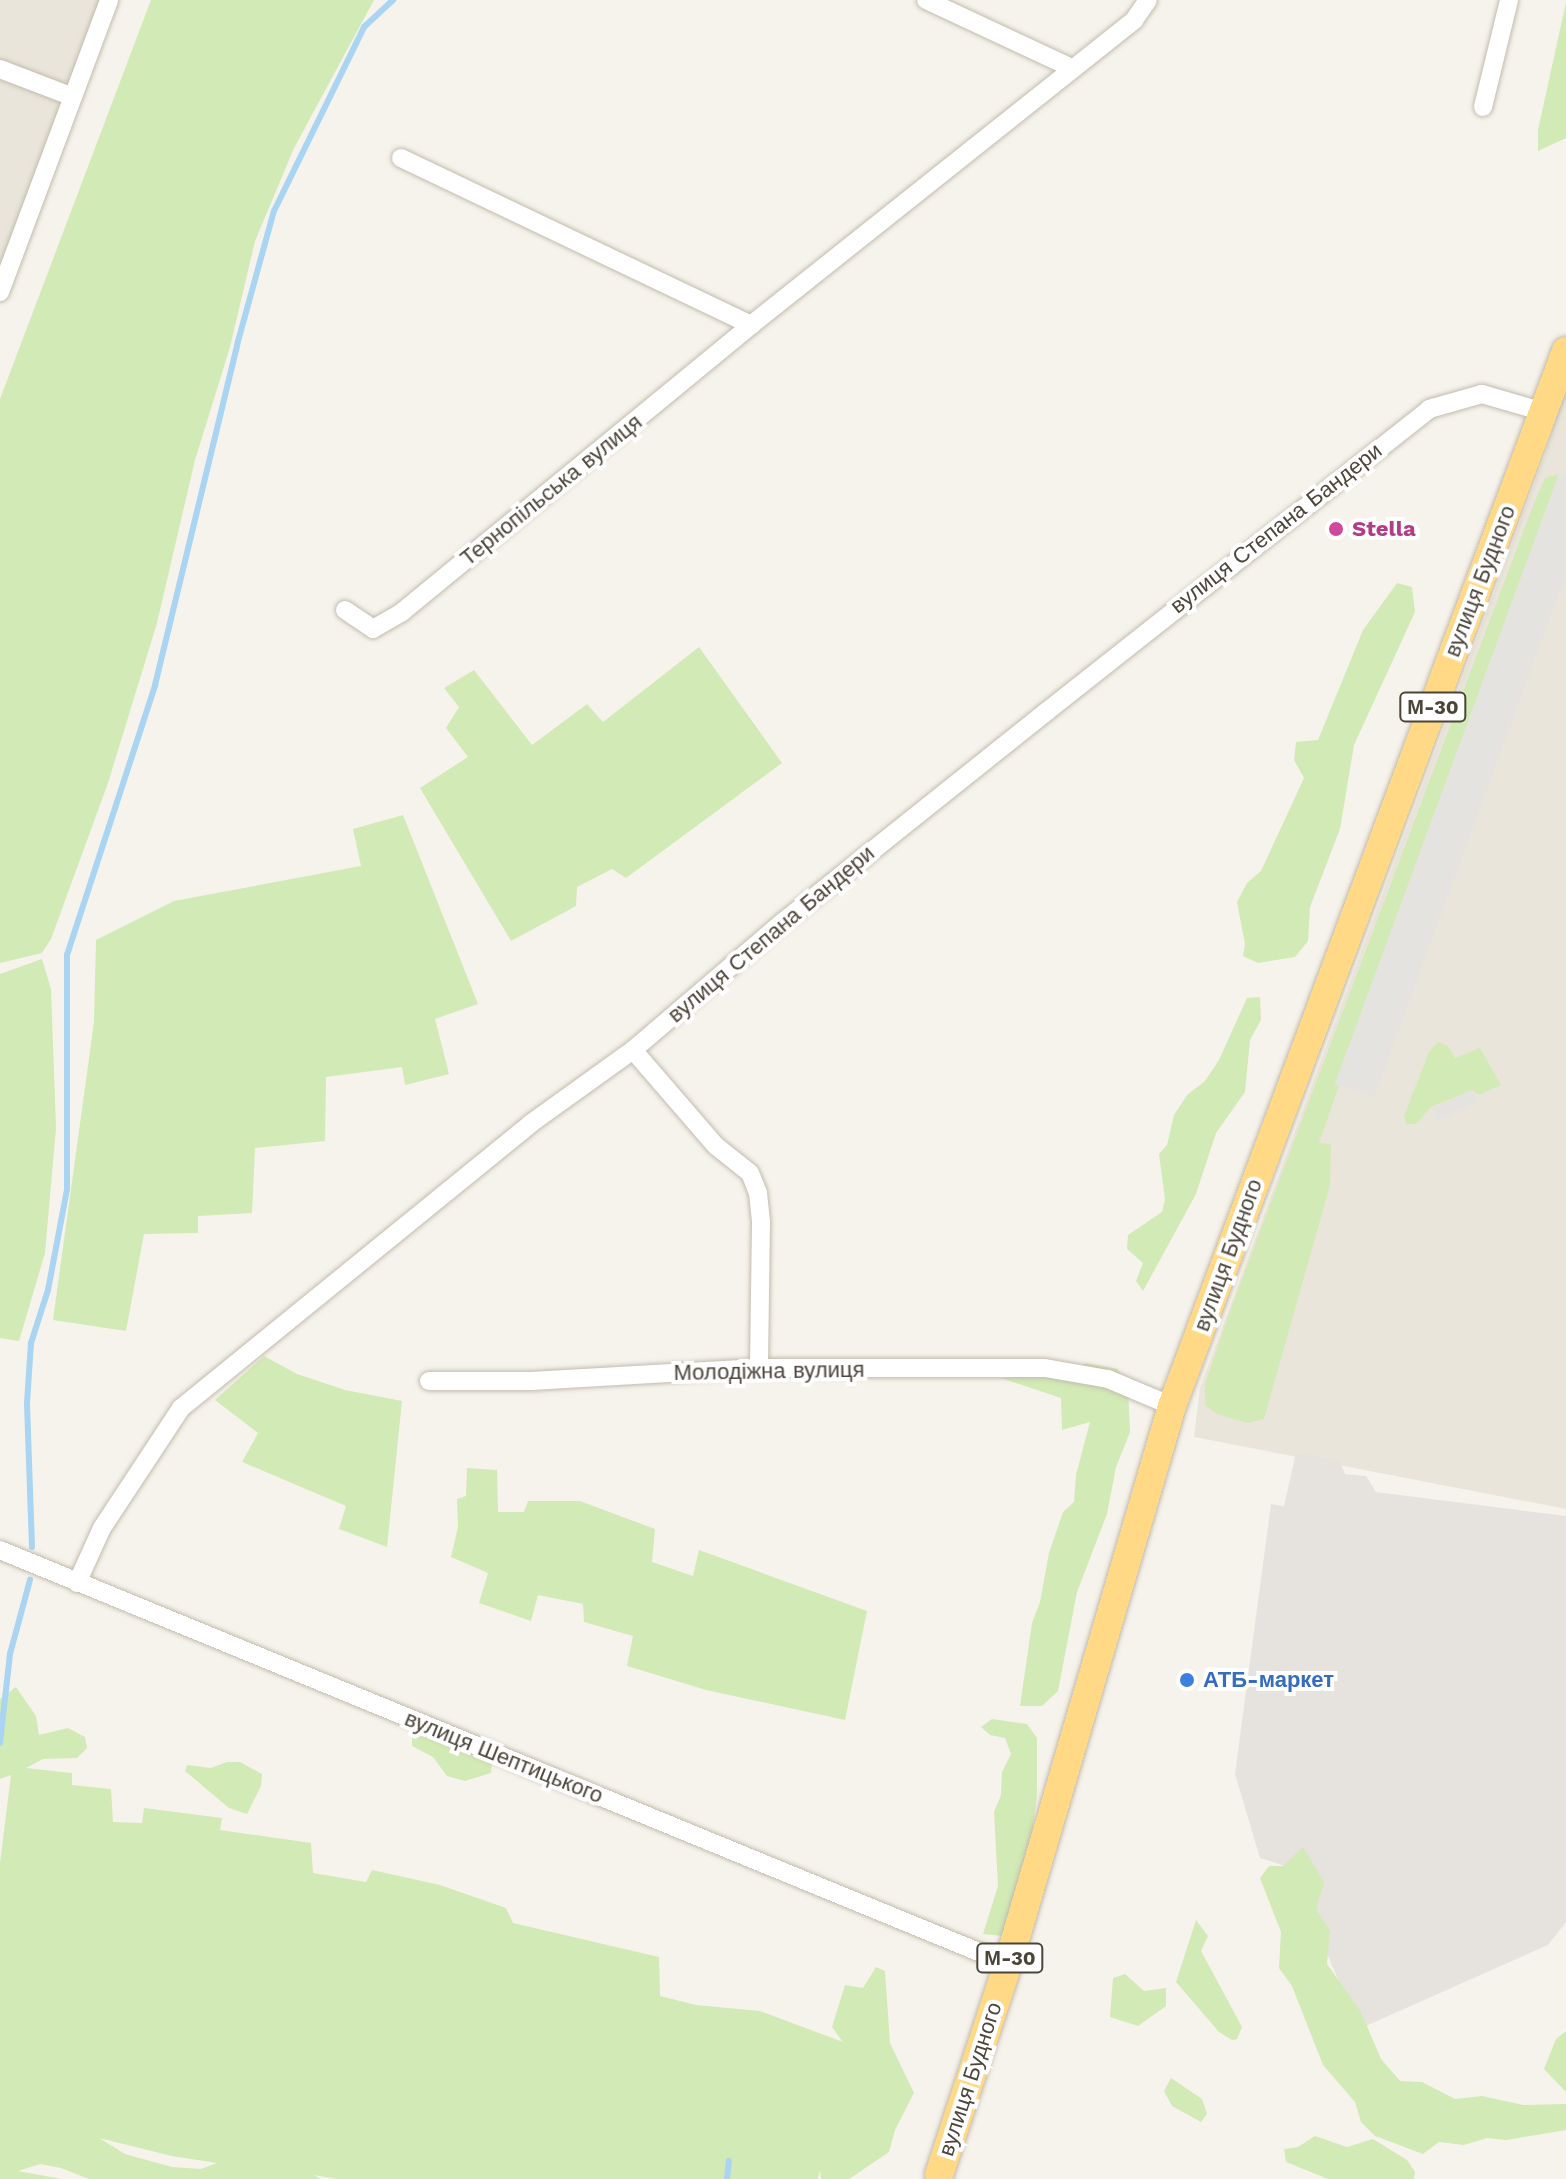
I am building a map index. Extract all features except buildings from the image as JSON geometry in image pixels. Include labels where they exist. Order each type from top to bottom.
[{"type":"highway","name":"вулиця Будного","points":[[943,2178],[1172,1406],[1566,351]]},
{"type":"street","points":[[0,292],[109,0]]},
{"type":"street","points":[[926,0],[1072,68]]},
{"type":"street","name":"Тернопільська вулиця","points":[[345,610],[373,629],[402,612],[751,325],[1134,20],[1148,0]]},
{"type":"street","points":[[1483,107],[1509,0]]},
{"type":"street","points":[[0,69],[73,97]]},
{"type":"street","points":[[401,158],[751,325]]},
{"type":"street","name":"вулиця Степана Бандери","points":[[77,1583],[102,1528],[181,1408],[530,1124],[633,1050],[783,922],[1429,409],[1482,394],[1544,412]]},
{"type":"street","points":[[633,1050],[716,1146],[750,1173],[754,1183],[761,1222],[759,1368]]},
{"type":"street","name":"Молодіжна вулиця","points":[[429,1381],[531,1381],[759,1368],[1045,1368],[1108,1379],[1172,1406]]},
{"type":"street","name":"вулиця Шептицького","points":[[0,1550],[1008,1964]]},
{"type":"shaded area","points":[[0,0],[101,0],[0,274]]},
{"type":"shaded area","points":[[1566,387],[1566,1509],[1194,1437],[1200,1388],[1545,455]]},
{"type":"shaded area","points":[[1559,474],[1566,477],[1566,574],[1374,1098],[1335,1084]]},
{"type":"shaded area","points":[[1472,1090],[1478,1103],[1438,1121],[1432,1109]]},
{"type":"shaded area","points":[[1296,1453],[1339,1460],[1345,1474],[1366,1476],[1376,1492],[1566,1516],[1566,1922],[1548,1945],[1359,2029],[1291,1868],[1260,1858],[1235,1774],[1271,1504],[1284,1506]]},
{"type":"green space","points":[[151,0],[374,0],[294,148],[255,241],[230,347],[195,460],[157,623],[108,783],[51,939],[42,953],[0,963],[0,399]]},
{"type":"green space","points":[[1566,2],[1566,138],[1538,151],[1538,130]]},
{"type":"green space","points":[[1559,474],[1335,1084],[1339,1086],[1319,1143],[1331,1144],[1330,1185],[1264,1419],[1248,1423],[1217,1414],[1205,1405],[1205,1384],[1226,1322],[1532,508],[1545,478]]},
{"type":"green space","points":[[1397,583],[1412,587],[1415,612],[1354,745],[1340,829],[1310,907],[1308,941],[1295,957],[1258,963],[1243,956],[1245,944],[1237,902],[1247,883],[1261,871],[1304,778],[1294,760],[1296,742],[1318,740],[1363,630]]},
{"type":"green space","points":[[699,647],[782,763],[626,878],[612,869],[577,887],[576,906],[511,941],[420,788],[468,757],[446,728],[459,707],[444,688],[474,670],[532,745],[587,704],[603,722]]},
{"type":"green space","points":[[403,815],[478,1004],[435,1019],[449,1074],[405,1085],[402,1067],[326,1077],[325,1141],[255,1148],[252,1213],[198,1216],[198,1233],[144,1234],[126,1331],[53,1320],[94,1022],[96,940],[174,901],[361,866],[353,829]]},
{"type":"green space","points":[[42,959],[51,989],[56,1128],[45,1253],[19,1341],[0,1338],[0,974]]},
{"type":"green space","points":[[1260,997],[1261,1020],[1250,1040],[1245,1092],[1216,1133],[1196,1194],[1143,1291],[1136,1281],[1143,1263],[1127,1249],[1128,1235],[1162,1212],[1165,1199],[1159,1154],[1167,1145],[1174,1115],[1187,1095],[1205,1081],[1219,1060],[1247,998]]},
{"type":"green space","points":[[1438,1042],[1448,1046],[1455,1058],[1480,1048],[1501,1085],[1479,1095],[1472,1090],[1431,1107],[1416,1124],[1406,1124],[1404,1116],[1429,1052]]},
{"type":"green space","points":[[264,1356],[297,1374],[345,1390],[402,1401],[387,1547],[339,1529],[346,1506],[242,1462],[258,1433],[215,1400]]},
{"type":"green space","points":[[1086,1363],[1118,1369],[1128,1387],[1130,1432],[1116,1467],[1107,1514],[1077,1592],[1058,1691],[1042,1706],[1020,1706],[1032,1623],[1040,1602],[1049,1553],[1063,1512],[1074,1502],[1076,1475],[1090,1422],[1062,1430],[1061,1398],[1001,1378],[1066,1372]]},
{"type":"green space","points":[[467,1468],[497,1470],[498,1512],[524,1512],[528,1501],[580,1501],[655,1529],[652,1562],[693,1576],[699,1550],[867,1611],[845,1720],[706,1690],[627,1666],[633,1636],[584,1622],[583,1604],[538,1595],[531,1621],[479,1603],[488,1573],[451,1557],[458,1527],[457,1499],[466,1496]]},
{"type":"green space","points":[[16,1687],[36,1716],[39,1735],[68,1728],[85,1737],[87,1748],[77,1758],[43,1759],[26,1768],[72,1773],[72,1785],[111,1789],[113,1822],[142,1823],[144,1808],[222,1818],[220,1830],[311,1843],[313,1873],[366,1882],[372,1870],[440,1885],[506,1908],[513,1923],[659,1957],[660,1996],[696,2005],[760,2011],[843,2042],[832,2027],[845,1985],[863,1988],[876,1967],[885,1971],[890,2043],[914,2093],[895,2130],[889,2152],[849,2179],[821,2179],[820,2170],[818,2179],[337,2179],[314,2175],[320,2179],[89,2179],[40,2164],[18,2171],[62,2179],[0,2179],[0,1863],[11,1775],[0,1779],[0,1699]],"holes":[[[99,2138],[172,2156],[217,2163],[201,2169],[172,2167],[125,2154]]]},
{"type":"green space","points":[[992,1719],[1027,1724],[1037,1738],[1037,1795],[1026,1877],[1003,1936],[983,1934],[998,1886],[994,1812],[1001,1795],[1002,1772],[1011,1754],[1005,1738],[990,1735],[981,1727]]},
{"type":"green space","points":[[412,1733],[433,1736],[485,1756],[492,1763],[491,1773],[465,1781],[447,1776],[433,1757],[412,1746]]},
{"type":"green space","points":[[227,1762],[240,1762],[262,1774],[261,1786],[247,1814],[229,1808],[185,1771],[187,1765],[211,1768]]},
{"type":"green space","points":[[1303,1847],[1324,1882],[1316,1909],[1330,1931],[1327,1964],[1361,2012],[1381,2059],[1400,2081],[1422,2082],[1455,2099],[1482,2096],[1523,2105],[1566,2104],[1566,2130],[1506,2140],[1487,2138],[1464,2145],[1439,2142],[1423,2154],[1375,2136],[1361,2122],[1355,2102],[1323,2065],[1292,1986],[1279,1968],[1281,1932],[1260,1878],[1269,1866],[1283,1866]]},
{"type":"green space","points":[[1196,1920],[1208,1936],[1201,1951],[1242,2027],[1237,2039],[1232,2040],[1219,2032],[1176,1982]]},
{"type":"green space","points":[[1125,1974],[1144,1991],[1166,1988],[1166,2006],[1138,2026],[1110,2017],[1113,1978]]},
{"type":"green space","points":[[1566,2031],[1566,2092],[1544,2069],[1556,2039]]},
{"type":"green space","points":[[1171,2078],[1202,2099],[1207,2114],[1201,2122],[1172,2106],[1164,2091]]},
{"type":"green space","points":[[1315,2136],[1347,2147],[1373,2139],[1407,2160],[1415,2172],[1414,2179],[1328,2179],[1286,2162],[1284,2149],[1298,2147]]},
{"type":"waterway","points":[[32,1547],[27,1403],[31,1343],[48,1290],[67,1189],[67,955],[155,685],[237,345],[274,211],[364,27],[393,0]]},
{"type":"waterway","points":[[0,1743],[10,1654],[30,1580]]},
{"type":"waterway","points":[[727,2179],[729,2161]]},
{"type":"place","name":"Stella","points":[[1336,529]]},
{"type":"place","name":"АТБ-маркет","points":[[1187,1680]]}]
